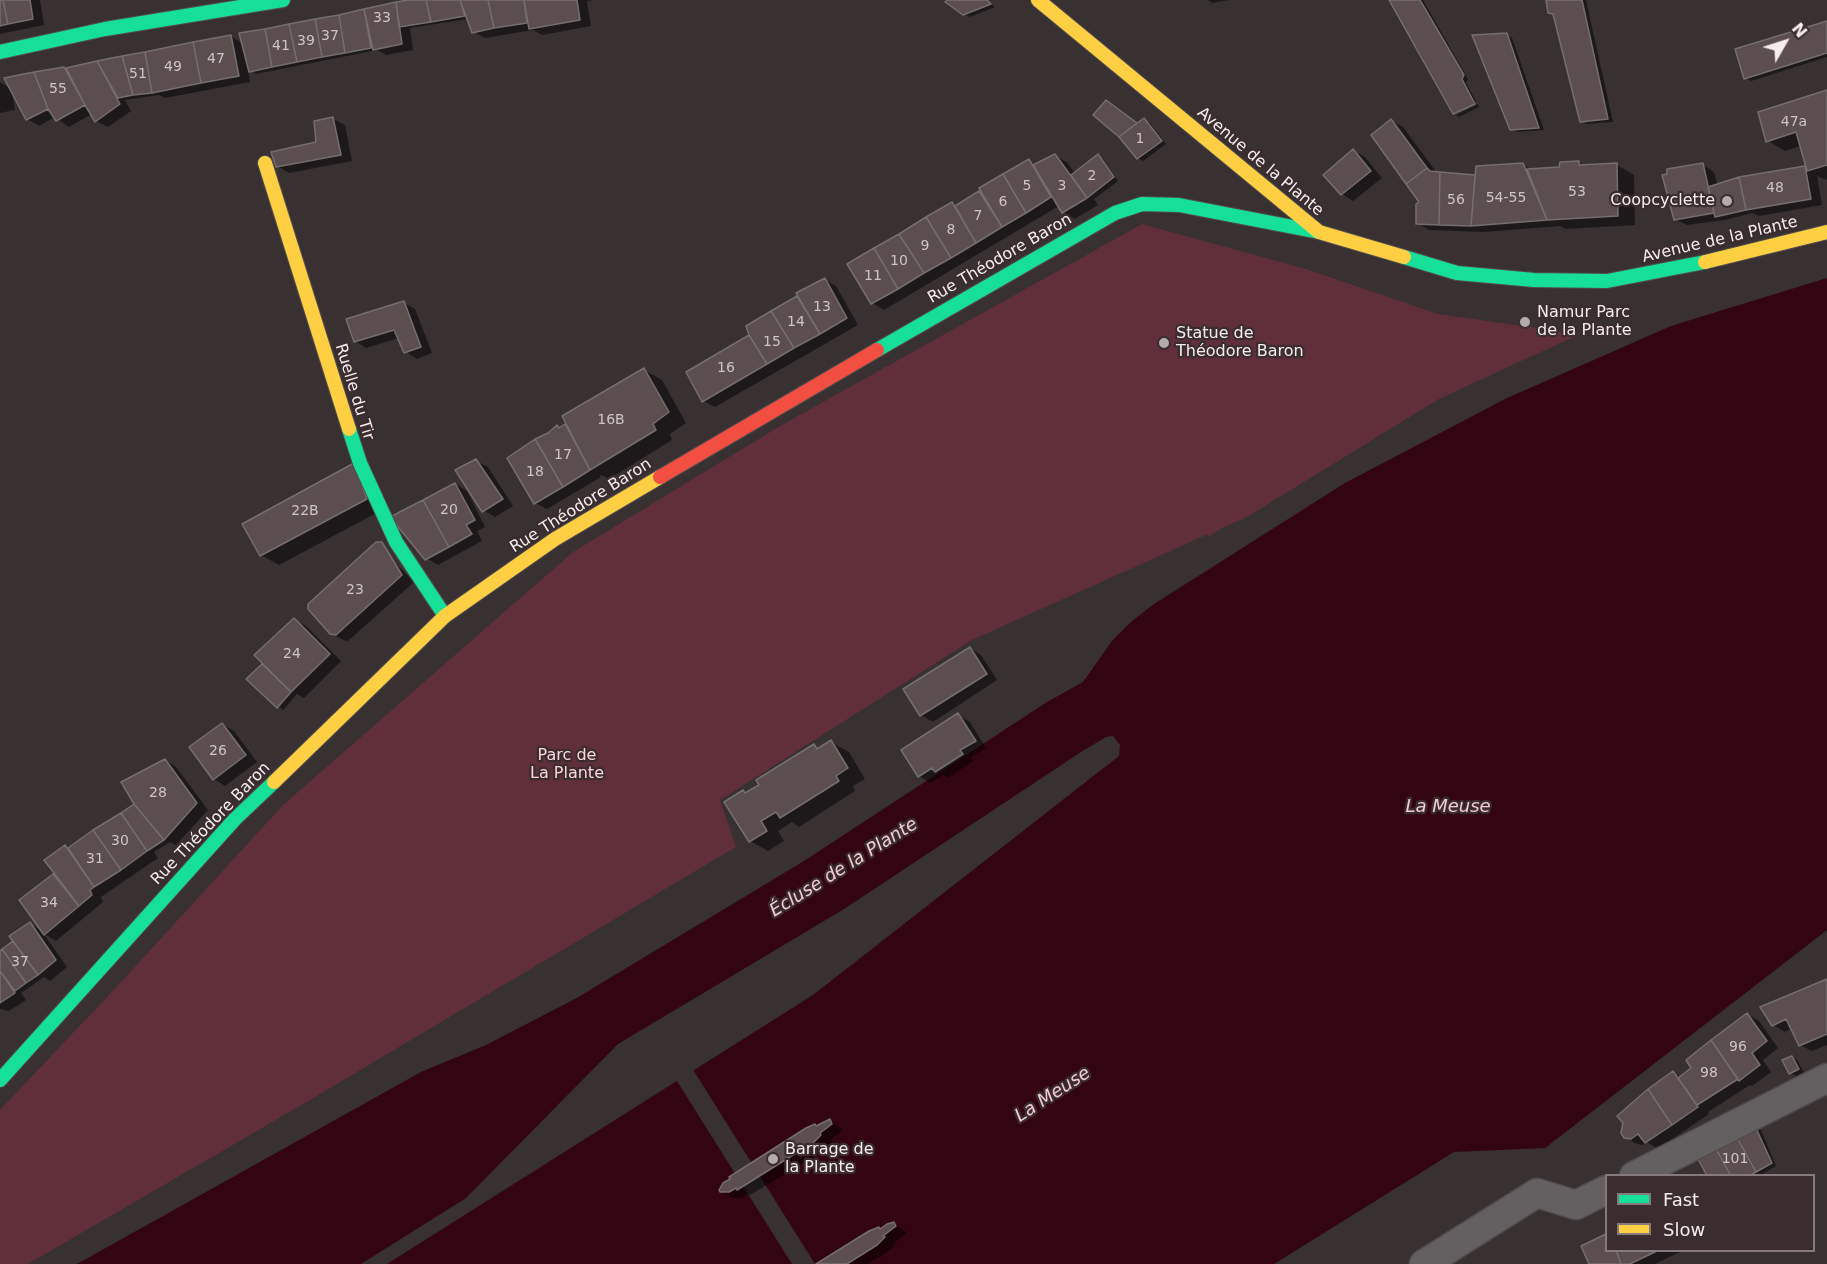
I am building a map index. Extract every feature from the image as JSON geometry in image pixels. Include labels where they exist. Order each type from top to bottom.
[{"type":"street","points":[[0,52],[105,29],[283,0]]},
{"type":"street","name":"Avenue de la Plante","points":[[1038,0],[1319,232],[1457,273],[1534,280],[1607,281],[1730,257],[1827,232]]},
{"type":"street","name":"Ruelle du Tir","points":[[265,162],[360,463],[396,542],[445,616]]},
{"type":"street","name":"Rue Théodore Baron","points":[[0,1080],[235,819],[445,616],[555,539],[784,403],[1114,213],[1142,204],[1179,205],[1319,232]]},
{"type":"street","points":[[1638,1174],[1827,1078]]},
{"type":"street","points":[[1424,1264],[1537,1193],[1576,1205],[1605,1190]]},
{"type":"green space","name":"Parc de La Plante","points":[[1142,224],[1306,269],[1438,314],[1580,334],[1439,399],[1247,517],[1210,536],[1206,535],[972,640],[720,800],[736,847],[28,1264],[0,1264],[0,1110],[283,805],[573,552],[780,426]]},
{"type":"water","name":"La Meuse","points":[[1827,278],[1827,930],[1545,1148],[1454,1152],[1274,1264],[387,1264],[813,995],[1119,756],[1120,745],[1113,736],[1106,737],[1081,752],[844,909],[618,1044],[466,1198],[361,1264],[77,1264],[421,1072],[486,1045],[575,999],[804,861],[1047,702],[1083,682],[1112,641],[1154,604],[1345,483],[1505,399],[1671,326]]},
{"type":"pier","points":[[692,1068],[815,1264],[792,1264],[675,1078]]},
{"type":"building","points":[[0,0],[3,0],[8,24],[0,26]]},
{"type":"building","points":[[3,0],[30,0],[33,19],[8,24]]},
{"type":"building","points":[[426,0],[431,22],[399,27],[396,2]]},
{"type":"building","points":[[426,0],[460,0],[465,16],[431,22]]},
{"type":"building","points":[[460,0],[488,0],[494,28],[472,33]]},
{"type":"building","points":[[488,0],[524,0],[527,23],[494,28]]},
{"type":"building","points":[[524,0],[577,0],[580,20],[529,29]]},
{"type":"building","points":[[947,0],[987,0],[991,4],[963,15],[945,2]]},
{"type":"building","points":[[1389,0],[1420,0],[1464,75],[1462,79],[1475,104],[1453,114]]},
{"type":"building","points":[[1546,0],[1582,0],[1608,119],[1580,122],[1553,14],[1548,13]]},
{"type":"building","points":[[396,2],[402,44],[373,50],[364,9]]},
{"type":"building","points":[[364,9],[371,48],[345,53],[339,15]]},
{"type":"building","points":[[339,15],[345,53],[322,57],[315,19]]},
{"type":"building","points":[[315,19],[322,57],[297,62],[289,24]]},
{"type":"building","points":[[1827,21],[1827,53],[1744,79],[1735,49]]},
{"type":"building","points":[[289,24],[297,62],[272,67],[265,29]]},
{"type":"building","points":[[265,29],[272,67],[249,72],[239,33]]},
{"type":"building","points":[[1507,33],[1539,128],[1510,130],[1472,35]]},
{"type":"building","points":[[231,35],[239,76],[201,83],[193,42]]},
{"type":"building","points":[[193,42],[201,83],[152,93],[145,52]]},
{"type":"building","points":[[145,52],[152,93],[133,95],[122,56]]},
{"type":"building","points":[[122,56],[133,95],[118,98],[97,61]]},
{"type":"building","points":[[97,61],[120,104],[95,122],[66,68]]},
{"type":"building","points":[[64,67],[85,105],[56,121],[48,109],[34,72]]},
{"type":"building","points":[[34,72],[48,109],[26,120],[4,78]]},
{"type":"building","points":[[1827,90],[1827,165],[1807,171],[1796,132],[1766,142],[1758,112]]},
{"type":"building","points":[[1106,100],[1137,123],[1119,137],[1093,115]]},
{"type":"building","points":[[333,117],[341,155],[276,167],[271,152],[316,142],[314,121]]},
{"type":"building","points":[[1144,118],[1162,141],[1137,159],[1119,137]]},
{"type":"building","points":[[1391,119],[1427,168],[1406,184],[1371,135]]},
{"type":"building","points":[[1353,149],[1371,171],[1341,195],[1323,175]]},
{"type":"building","points":[[1055,154],[1087,198],[1062,213],[1033,165]]},
{"type":"building","points":[[1098,154],[1114,177],[1087,198],[1071,175]]},
{"type":"building","points":[[1029,159],[1051,197],[1026,213],[1003,174]]},
{"type":"building","points":[[1579,161],[1579,165],[1617,163],[1618,216],[1547,220],[1527,169],[1559,167],[1560,162]]},
{"type":"building","points":[[1523,163],[1547,220],[1471,226],[1476,166]]},
{"type":"building","points":[[1703,163],[1714,213],[1674,220],[1662,175],[1667,174],[1667,169]]},
{"type":"building","points":[[1805,166],[1811,199],[1746,210],[1739,177]]},
{"type":"building","points":[[1427,168],[1430,171],[1440,172],[1439,225],[1416,224],[1416,204],[1419,202],[1406,184]]},
{"type":"building","points":[[1440,172],[1475,175],[1471,226],[1439,225]]},
{"type":"building","points":[[1003,174],[1026,213],[1002,227],[979,188]]},
{"type":"building","points":[[1739,177],[1746,210],[1715,217],[1708,187]]},
{"type":"building","points":[[979,191],[1002,227],[976,243],[955,206]]},
{"type":"building","points":[[952,202],[976,243],[951,258],[926,217]]},
{"type":"building","points":[[926,217],[951,258],[924,273],[899,234]]},
{"type":"building","points":[[899,234],[924,273],[898,289],[874,248]]},
{"type":"building","points":[[874,248],[898,289],[871,304],[847,264]]},
{"type":"building","points":[[825,278],[847,318],[820,334],[796,293]]},
{"type":"building","points":[[797,296],[820,334],[794,348],[771,311]]},
{"type":"building","points":[[404,301],[421,347],[404,353],[394,330],[354,342],[346,319]]},
{"type":"building","points":[[771,311],[794,348],[767,364],[746,326]]},
{"type":"building","points":[[749,335],[767,364],[702,402],[686,372]]},
{"type":"building","points":[[644,368],[669,412],[653,424],[656,430],[590,470],[562,416]]},
{"type":"building","points":[[565,424],[590,470],[563,487],[535,439],[548,433],[557,425],[559,428]]},
{"type":"building","points":[[535,439],[563,487],[534,504],[507,458]]},
{"type":"building","points":[[476,459],[503,499],[482,512],[455,470]]},
{"type":"building","points":[[354,463],[367,499],[260,556],[242,524]]},
{"type":"building","points":[[455,483],[475,520],[466,525],[472,534],[449,547],[423,500]]},
{"type":"building","points":[[423,500],[449,547],[425,560],[390,517]]},
{"type":"building","points":[[376,542],[382,542],[402,575],[336,635],[330,634],[308,609],[308,604]]},
{"type":"building","points":[[294,618],[330,654],[291,692],[254,655]]},
{"type":"building","points":[[970,647],[987,674],[920,716],[903,689]]},
{"type":"building","points":[[262,664],[291,692],[277,708],[246,679]]},
{"type":"building","points":[[958,713],[976,741],[960,750],[963,754],[935,772],[932,768],[918,777],[901,750]]},
{"type":"building","points":[[222,723],[246,755],[213,780],[189,747]]},
{"type":"building","points":[[831,740],[848,768],[836,776],[839,781],[780,818],[776,812],[761,821],[767,831],[749,842],[724,802],[743,790],[745,793],[759,785],[756,780],[814,744],[817,749]]},
{"type":"building","points":[[165,759],[197,803],[164,840],[134,804],[121,782]]},
{"type":"building","points":[[134,804],[164,840],[147,851],[121,813]]},
{"type":"building","points":[[121,813],[147,851],[121,870],[93,830]]},
{"type":"building","points":[[93,830],[121,870],[94,887],[68,848]]},
{"type":"building","points":[[65,845],[94,887],[90,890],[92,895],[79,906],[44,860]]},
{"type":"building","points":[[53,874],[79,906],[44,935],[19,900]]},
{"type":"building","points":[[30,922],[56,960],[38,975],[9,936]]},
{"type":"building","points":[[13,941],[38,975],[26,983],[2,949]]},
{"type":"building","points":[[2,949],[26,983],[15,991],[0,971],[0,951]]},
{"type":"building","points":[[0,971],[15,993],[0,1003]]},
{"type":"building","points":[[1827,979],[1827,1034],[1799,1046],[1786,1019],[1772,1026],[1760,1007]]},
{"type":"building","points":[[1747,1013],[1767,1041],[1752,1053],[1760,1065],[1739,1081],[1711,1040]]},
{"type":"building","points":[[1711,1040],[1738,1079],[1697,1105],[1678,1078],[1691,1068],[1686,1060]]},
{"type":"building","points":[[1792,1056],[1799,1069],[1789,1074],[1782,1060]]},
{"type":"building","points":[[1673,1071],[1698,1107],[1672,1125],[1648,1089]]},
{"type":"building","points":[[1648,1089],[1672,1125],[1645,1143],[1638,1134],[1631,1139],[1624,1138],[1621,1133],[1623,1123],[1617,1116]]},
{"type":"building","name":"Barrage de la Plante","points":[[830,1119],[832,1124],[820,1133],[821,1135],[814,1142],[737,1190],[736,1188],[729,1192],[720,1192],[723,1183],[730,1179],[729,1177],[806,1128]]},
{"type":"building","points":[[1755,1126],[1772,1163],[1756,1172],[1736,1136]]},
{"type":"building","points":[[1736,1136],[1756,1172],[1730,1174],[1715,1147]]},
{"type":"building","points":[[1715,1147],[1730,1174],[1706,1174],[1697,1157]]},
{"type":"building","name":"Barrage de la Plante","points":[[894,1222],[896,1226],[883,1236],[885,1237],[877,1245],[847,1264],[816,1264],[869,1231],[879,1227],[880,1229]]},
{"type":"building","points":[[1605,1234],[1605,1252],[1617,1252],[1621,1264],[1589,1264],[1581,1246]]},
{"type":"building","points":[[1617,1252],[1655,1252],[1630,1264],[1621,1264]]},
{"type":"traffic: fast","points":[[0,52],[105,29],[283,0]]},
{"type":"traffic: fast","points":[[877,350],[1115,213],[1142,204],[1179,205],[1319,232]]},
{"type":"traffic: fast","points":[[1404,257],[1457,273],[1534,280],[1607,281],[1705,262]]},
{"type":"traffic: fast","points":[[349,429],[360,463],[396,542],[445,616]]},
{"type":"traffic: fast","points":[[0,1080],[235,819],[274,782]]},
{"type":"traffic: slow","points":[[1038,0],[1319,232],[1404,257]]},
{"type":"traffic: slow","points":[[265,163],[349,429]]},
{"type":"traffic: slow","points":[[1705,262],[1827,232]]},
{"type":"traffic: slow","points":[[274,782],[445,616],[555,539],[660,477]]},
{"type":"traffic: jam","points":[[660,477],[877,350]]},
{"type":"place","name":"Coopcyclette","points":[[1727,201]]},
{"type":"place","name":"Namur Parc de la Plante","points":[[1525,322]]},
{"type":"place","name":"Statue de Théodore Baron","points":[[1164,343]]},
{"type":"place","name":"Barrage de la Plante","points":[[773,1159]]},
{"type":"water label","name":"Écluse de la Plante","points":[[844,868]]}]
